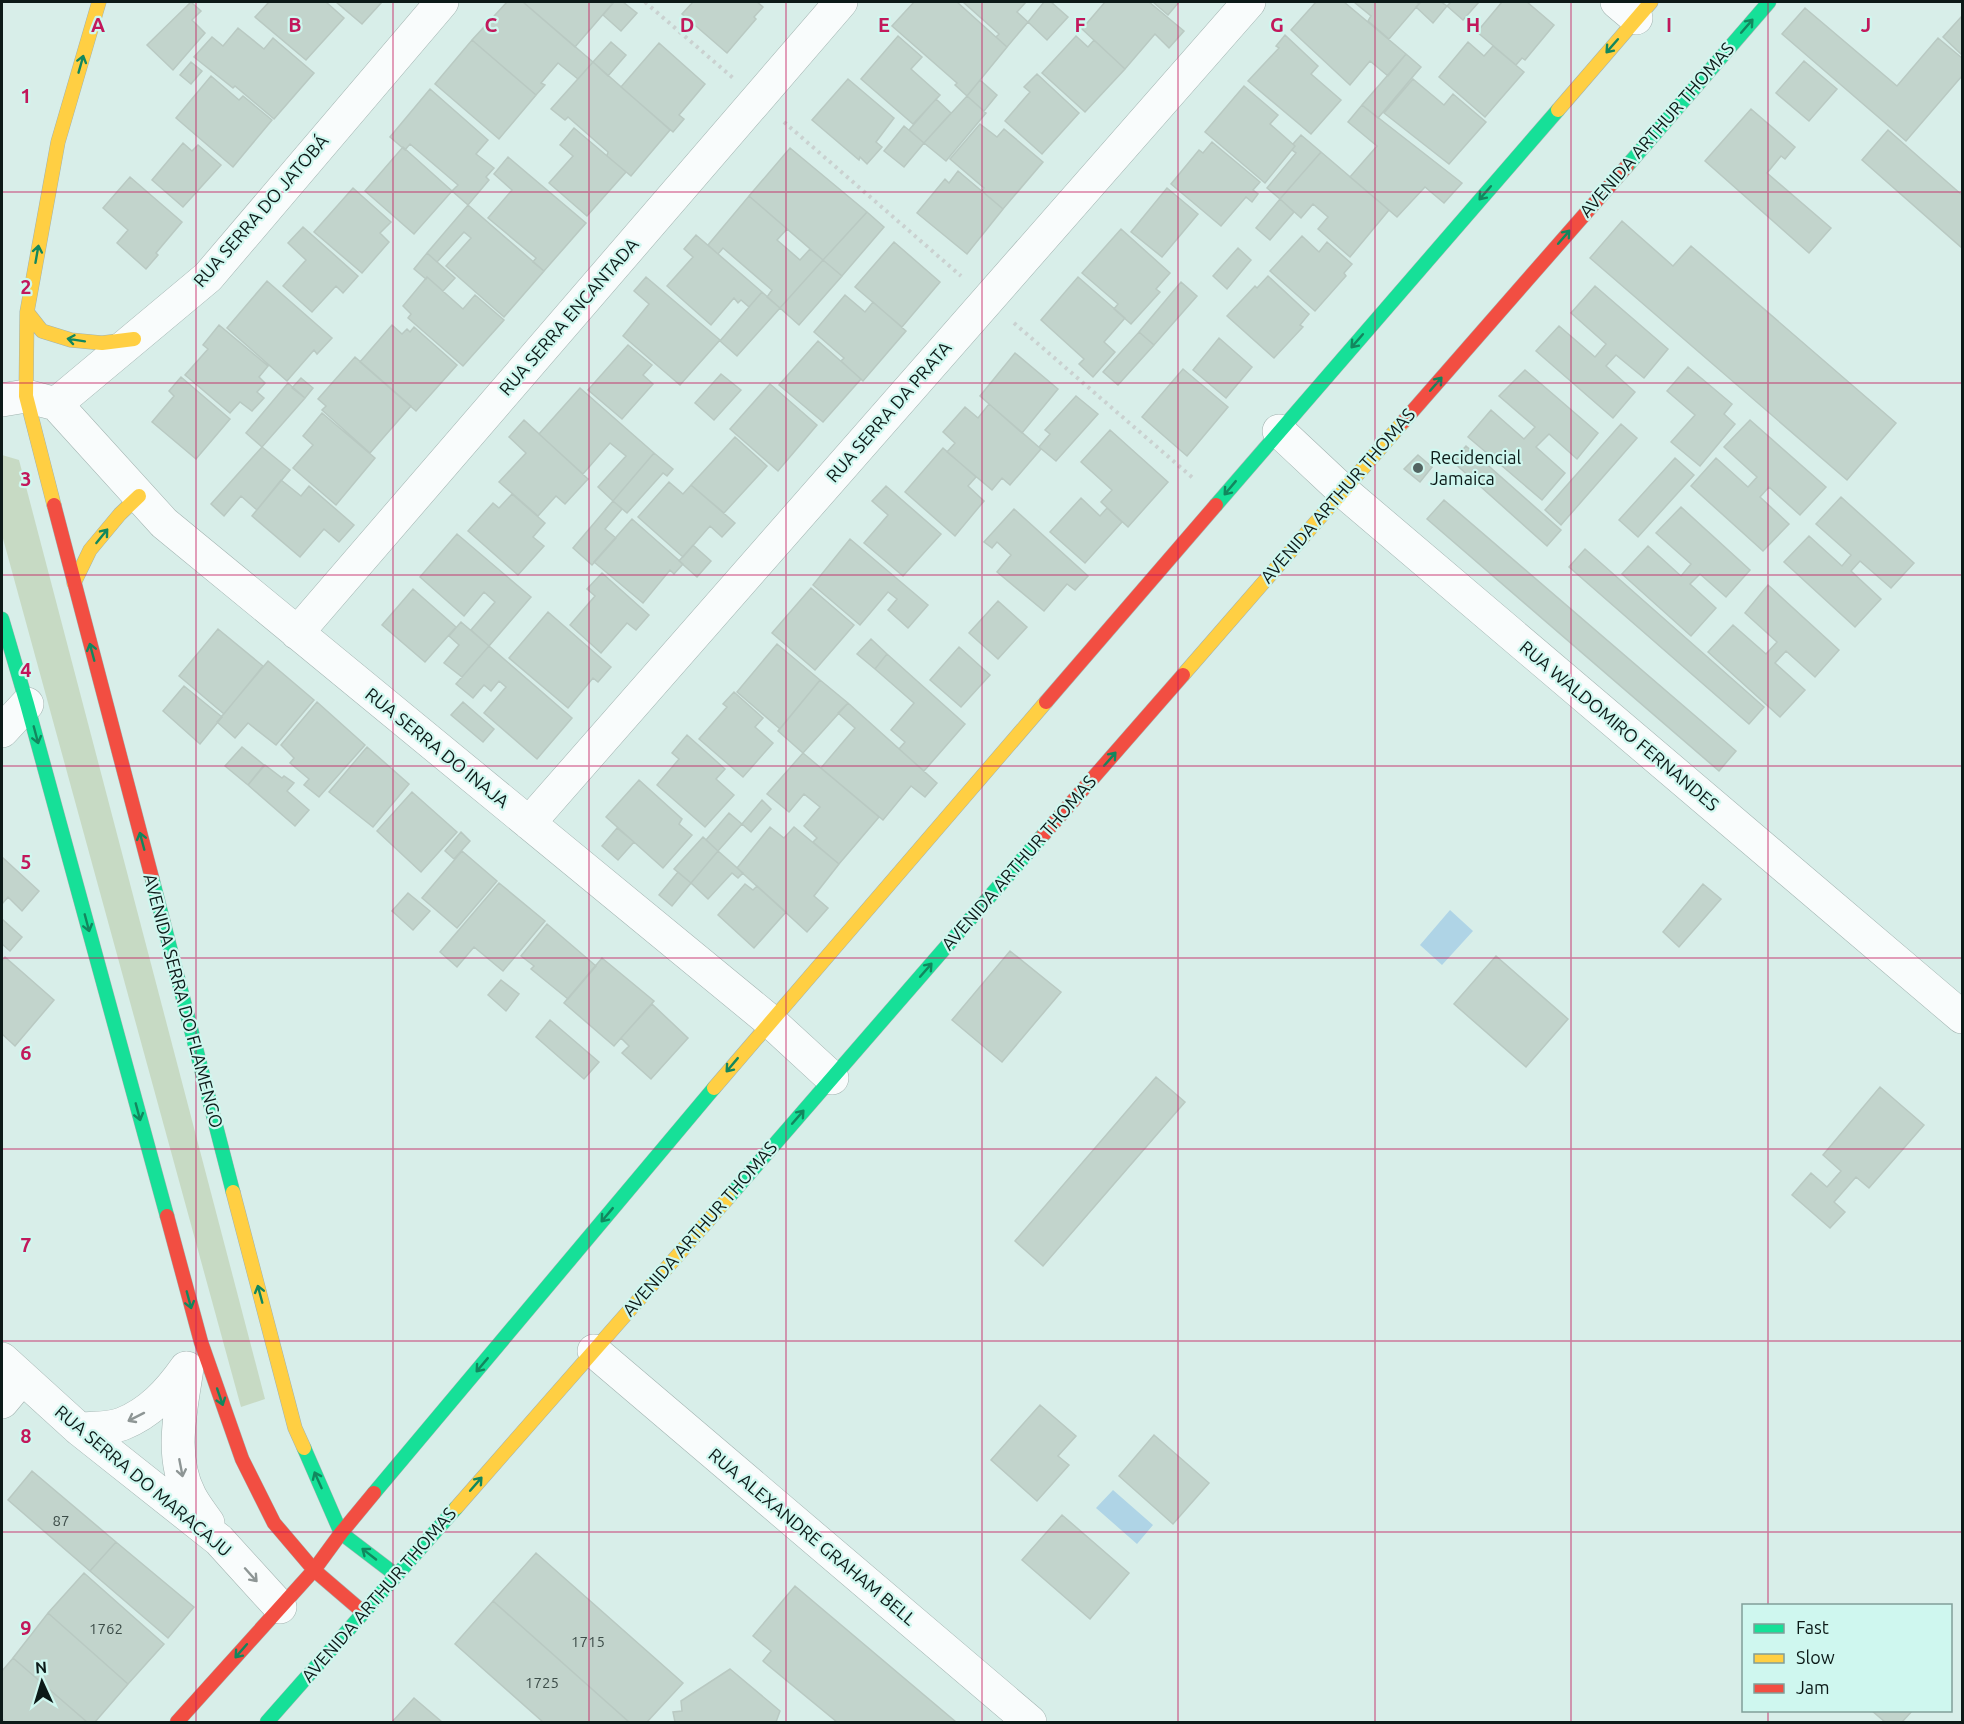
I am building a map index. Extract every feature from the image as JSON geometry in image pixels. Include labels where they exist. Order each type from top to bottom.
[{"type":"main road","name":"AVENIDA SERRA DO FLAMENGO","points":[[99,2],[58,142],[27,312],[28,400],[295,1428],[341,1533],[396,1575]]},
{"type":"main road","name":"AVENIDA ARTHUR THOMAS","points":[[267,1722],[594,1352],[1769,2]]},
{"type":"main road","points":[[177,1722],[314,1570],[341,1533],[770,1021],[1279,431],[1635,7]]},
{"type":"main road","points":[[27,312],[42,331],[71,340],[102,343],[134,339]]},
{"type":"main road","points":[[74,583],[90,550],[120,514],[139,496]]},
{"type":"main road","points":[[2,619],[27,704],[194,1355],[274,1523],[314,1570],[363,1611]]},
{"type":"street","name":"RUA SERRA DO JATOBÁ","points":[[28,400],[134,339],[208,277],[442,2]]},
{"type":"street","name":"RUA SERRA ENCANTADA","points":[[297,633],[841,2]]},
{"type":"street","name":"RUA SERRA DA PRATA","points":[[529,823],[1249,2]]},
{"type":"street","name":"RUA SERRA DO INAJA","points":[[28,400],[139,496],[164,523],[770,1021],[832,1078]]},
{"type":"street","name":"RUA WALDOMIRO FERNANDES","points":[[1279,431],[1342,491],[1962,1017]]},
{"type":"street","points":[[2,731],[27,704]]},
{"type":"street","name":"RUA ALEXANDRE GRAHAM BELL","points":[[594,1352],[1030,1722]]},
{"type":"street","points":[[79,1429],[120,1425],[147,1411],[170,1392],[194,1355]]},
{"type":"street","points":[[194,1355],[177,1435],[180,1470],[189,1496],[219,1540]]},
{"type":"street","points":[[2,1402],[12,1368]]},
{"type":"street","name":"RUA SERRA DO MARACAJU","points":[[12,1368],[79,1429],[219,1540],[280,1607]]},
{"type":"path","points":[[645,2],[1219,501]]},
{"type":"green space","points":[[2,455],[19,460],[265,1399],[241,1407],[2,535]]},
{"type":"water","points":[[1450,910],[1473,931],[1442,965],[1420,945]]},
{"type":"water","points":[[1113,1490],[1153,1525],[1137,1544],[1096,1508]]},
{"type":"building","points":[[191,2],[201,11],[192,20],[205,33],[173,70],[147,45]]},
{"type":"building","points":[[269,2],[326,2],[344,18],[306,60],[255,17]]},
{"type":"building","points":[[336,2],[382,2],[362,24]]},
{"type":"building","points":[[507,2],[523,2],[593,62],[578,79],[558,63],[541,83],[545,85],[536,95],[472,40]]},
{"type":"building","points":[[523,2],[610,2],[612,4],[575,47]]},
{"type":"building","points":[[614,2],[623,2],[637,13],[621,31],[603,15]]},
{"type":"building","points":[[693,2],[757,2],[763,7],[754,17],[756,19],[727,53],[682,14]]},
{"type":"building","points":[[914,2],[957,2],[1007,47],[967,96],[955,85],[957,83],[892,26]]},
{"type":"building","points":[[963,2],[1026,2],[1017,12],[1028,22],[1007,47],[996,37],[999,34]]},
{"type":"building","points":[[1044,2],[1051,2],[1068,17],[1047,40],[1028,22]]},
{"type":"building","points":[[1105,2],[1149,2],[1184,31],[1169,48],[1155,34],[1125,69],[1082,29]]},
{"type":"building","points":[[1153,2],[1179,2],[1168,15]]},
{"type":"building","points":[[1316,2],[1344,2],[1406,54],[1388,76],[1370,61],[1350,85],[1291,30]]},
{"type":"building","points":[[1354,2],[1416,2],[1419,4],[1389,39],[1368,21],[1371,16]]},
{"type":"building","points":[[1421,2],[1441,2],[1447,6],[1433,23],[1416,7]]},
{"type":"building","points":[[1451,2],[1479,2],[1463,20],[1447,6]]},
{"type":"building","points":[[1502,2],[1527,2],[1554,25],[1525,60],[1522,58],[1516,65],[1477,32]]},
{"type":"building","points":[[1805,8],[1897,86],[1938,38],[1962,58],[1962,76],[1906,141],[1782,34]]},
{"type":"building","points":[[1962,16],[1962,55],[1943,37]]},
{"type":"building","points":[[238,28],[264,49],[273,38],[314,73],[274,119],[235,86],[233,88],[194,57],[212,37],[223,46]]},
{"type":"building","points":[[1285,35],[1318,66],[1311,74],[1341,100],[1311,134],[1248,81],[1279,48],[1276,46]]},
{"type":"building","points":[[898,36],[922,57],[911,69],[940,95],[913,124],[861,79]]},
{"type":"building","points":[[1076,36],[1088,47],[1094,40],[1125,69],[1085,112],[1042,73]]},
{"type":"building","points":[[472,40],[536,95],[499,139],[435,84]]},
{"type":"building","points":[[611,42],[626,55],[608,76],[593,62]]},
{"type":"building","points":[[1468,42],[1484,56],[1493,46],[1524,72],[1485,117],[1439,77]]},
{"type":"building","points":[[659,43],[705,84],[679,115],[684,119],[673,132],[621,87]]},
{"type":"building","points":[[1406,54],[1421,67],[1378,118],[1362,105]]},
{"type":"building","points":[[1804,61],[1837,89],[1809,121],[1776,93]]},
{"type":"building","points":[[191,62],[202,71],[191,84],[180,75]]},
{"type":"building","points":[[593,62],[670,130],[631,176],[607,156],[608,152],[568,117],[565,120],[551,109]]},
{"type":"building","points":[[1037,74],[1079,113],[1042,154],[1005,121],[1030,92],[1024,87]]},
{"type":"building","points":[[211,76],[239,100],[243,96],[272,120],[233,167],[176,118]]},
{"type":"building","points":[[848,79],[894,118],[876,142],[882,147],[867,164],[860,157],[859,160],[812,120]]},
{"type":"building","points":[[1413,79],[1444,105],[1453,94],[1486,122],[1449,164],[1384,113]]},
{"type":"building","points":[[980,80],[997,95],[984,111],[967,96]]},
{"type":"building","points":[[1244,86],[1278,115],[1270,124],[1295,146],[1265,183],[1205,132]]},
{"type":"building","points":[[430,89],[488,140],[476,154],[494,168],[486,177],[489,180],[468,205],[452,191],[458,185],[410,144],[405,150],[390,137]]},
{"type":"building","points":[[967,96],[986,113],[946,161],[924,143]]},
{"type":"building","points":[[936,99],[951,113],[924,143],[909,130]]},
{"type":"building","points":[[1362,105],[1462,183],[1444,203],[1425,187],[1397,217],[1350,177],[1377,146],[1348,122]]},
{"type":"building","points":[[1751,109],[1795,147],[1785,159],[1781,156],[1767,173],[1831,228],[1809,253],[1705,161]]},
{"type":"building","points":[[980,124],[997,137],[1004,129],[1043,162],[1003,209],[982,191],[984,188],[950,159]]},
{"type":"building","points":[[904,126],[924,143],[904,167],[884,151]]},
{"type":"building","points":[[574,128],[626,172],[587,216],[549,183],[573,156],[560,145]]},
{"type":"building","points":[[1888,130],[1962,195],[1962,248],[1862,160]]},
{"type":"building","points":[[1301,135],[1321,152],[1280,199],[1267,188],[1296,153],[1292,150],[1295,146],[1293,144]]},
{"type":"building","points":[[1212,142],[1260,182],[1253,190],[1258,194],[1252,202],[1246,197],[1221,226],[1171,184],[1199,150],[1203,153]]},
{"type":"building","points":[[183,143],[192,151],[198,145],[221,165],[183,207],[152,180]]},
{"type":"building","points":[[403,147],[452,191],[414,234],[365,191]]},
{"type":"building","points":[[790,148],[867,212],[823,260],[749,196]]},
{"type":"building","points":[[1321,152],[1389,210],[1350,257],[1318,229],[1328,217],[1313,204],[1301,218],[1280,199]]},
{"type":"building","points":[[508,157],[586,223],[544,271],[533,262],[536,258],[488,218],[512,190],[494,174]]},
{"type":"building","points":[[958,171],[1003,209],[967,254],[917,213],[945,179],[949,183]]},
{"type":"building","points":[[130,177],[182,222],[146,269],[117,243],[128,230],[103,208]]},
{"type":"building","points":[[353,188],[391,222],[380,233],[389,242],[362,273],[314,232]]},
{"type":"building","points":[[1167,188],[1198,214],[1162,257],[1131,232]]},
{"type":"building","points":[[749,196],[787,229],[777,240],[800,260],[810,249],[823,260],[780,308],[767,297],[772,290],[723,248],[718,254],[708,245]]},
{"type":"building","points":[[1280,199],[1294,212],[1270,240],[1256,228]]},
{"type":"building","points":[[468,205],[544,271],[504,317],[446,266],[471,238],[464,232],[437,262],[427,253]]},
{"type":"building","points":[[867,212],[884,227],[842,276],[823,260]]},
{"type":"building","points":[[1622,221],[1673,266],[1691,246],[1896,423],[1847,480],[1590,258]]},
{"type":"building","points":[[303,227],[358,276],[343,293],[336,286],[312,312],[283,286],[306,260],[288,243]]},
{"type":"building","points":[[1121,229],[1170,273],[1156,289],[1160,292],[1131,324],[1114,309],[1118,304],[1082,273]]},
{"type":"building","points":[[696,235],[762,292],[749,307],[741,300],[738,303],[734,298],[711,325],[667,286],[693,257],[684,249]]},
{"type":"building","points":[[1302,236],[1319,252],[1327,242],[1352,264],[1344,273],[1346,276],[1315,311],[1270,271]]},
{"type":"building","points":[[894,242],[940,282],[902,327],[855,287]]},
{"type":"building","points":[[1238,248],[1251,260],[1227,289],[1213,276]]},
{"type":"building","points":[[427,253],[455,278],[443,291],[414,269]]},
{"type":"building","points":[[823,260],[842,276],[799,325],[780,308]]},
{"type":"building","points":[[1268,276],[1309,314],[1300,325],[1303,327],[1274,358],[1227,316],[1255,286],[1257,288]]},
{"type":"building","points":[[427,277],[463,309],[475,295],[504,320],[463,366],[408,318],[411,314],[403,306]]},
{"type":"building","points":[[646,277],[720,340],[680,385],[623,336],[649,304],[634,291]]},
{"type":"building","points":[[1078,277],[1125,318],[1104,342],[1115,352],[1093,377],[1079,364],[1084,359],[1041,320]]},
{"type":"building","points":[[267,281],[332,338],[317,354],[314,350],[287,381],[227,328]]},
{"type":"building","points":[[1181,282],[1197,296],[1154,345],[1139,332]]},
{"type":"building","points":[[1595,286],[1668,349],[1644,378],[1616,355],[1606,366],[1635,392],[1613,418],[1536,351],[1559,326],[1595,357],[1606,344],[1571,313]]},
{"type":"building","points":[[762,292],[780,308],[737,356],[720,341]]},
{"type":"building","points":[[845,295],[865,312],[873,302],[906,331],[863,381],[841,361],[844,358],[814,332]]},
{"type":"building","points":[[219,325],[268,366],[259,377],[265,383],[257,392],[264,398],[252,411],[240,402],[230,413],[185,375],[208,349],[203,345]]},
{"type":"building","points":[[392,325],[402,334],[407,329],[410,332],[414,327],[457,365],[416,411],[360,362]]},
{"type":"building","points":[[1139,332],[1154,345],[1118,385],[1103,372]]},
{"type":"building","points":[[1219,338],[1252,367],[1226,398],[1193,370]]},
{"type":"building","points":[[818,341],[861,379],[823,422],[779,385]]},
{"type":"building","points":[[628,345],[652,365],[643,375],[653,384],[622,419],[588,390]]},
{"type":"building","points":[[1015,353],[1058,389],[1022,433],[980,396]]},
{"type":"building","points":[[355,357],[411,406],[370,453],[322,410],[326,406],[318,399]]},
{"type":"building","points":[[1688,367],[1732,404],[1724,414],[1735,424],[1700,466],[1671,442],[1695,415],[1667,391]]},
{"type":"building","points":[[1183,369],[1228,407],[1187,456],[1142,417]]},
{"type":"building","points":[[1525,370],[1598,433],[1577,459],[1549,434],[1536,447],[1565,473],[1542,500],[1468,437],[1491,410],[1524,439],[1535,427],[1499,396]]},
{"type":"building","points":[[721,374],[741,390],[714,420],[695,403]]},
{"type":"building","points":[[181,377],[230,419],[196,459],[152,422],[174,396],[169,391]]},
{"type":"building","points":[[301,378],[313,388],[305,398],[292,388]]},
{"type":"building","points":[[288,383],[305,398],[262,447],[246,433]]},
{"type":"building","points":[[770,384],[817,425],[778,471],[730,429]]},
{"type":"building","points":[[580,388],[654,453],[613,501],[598,487],[626,456],[610,443],[583,474],[539,434]]},
{"type":"building","points":[[1076,396],[1098,414],[1056,461],[1039,447],[1050,434],[1045,430]]},
{"type":"building","points":[[989,404],[1041,449],[1010,485],[1002,478],[992,490],[947,452],[955,443],[943,432],[965,407],[978,418]]},
{"type":"building","points":[[322,413],[375,458],[336,505],[293,468],[313,445],[303,436]]},
{"type":"building","points":[[524,420],[588,479],[565,504],[556,496],[538,516],[499,482],[526,453],[509,437]]},
{"type":"building","points":[[1750,420],[1826,487],[1800,515],[1769,487],[1760,497],[1789,524],[1763,551],[1691,486],[1716,458],[1748,487],[1757,477],[1724,447]]},
{"type":"building","points":[[1621,424],[1637,438],[1561,525],[1545,510]]},
{"type":"building","points":[[1110,430],[1168,482],[1128,527],[1101,502],[1112,490],[1081,462]]},
{"type":"building","points":[[735,437],[767,466],[724,513],[691,485]]},
{"type":"building","points":[[1466,446],[1561,530],[1547,546],[1452,461]]},
{"type":"building","points":[[262,447],[290,470],[257,510],[241,496],[224,516],[211,504]]},
{"type":"building","points":[[943,448],[976,477],[968,486],[984,501],[955,536],[905,492]]},
{"type":"building","points":[[654,453],[673,469],[667,476],[663,473],[627,513],[613,501]]},
{"type":"building","name":"Recidencial Jamaica","points":[[1418,455],[1432,467],[1420,482],[1404,469]]},
{"type":"building","points":[[1675,458],[1694,475],[1638,537],[1619,520]]},
{"type":"building","points":[[281,480],[301,496],[309,486],[354,525],[339,542],[324,529],[300,557],[252,516]]},
{"type":"building","points":[[669,482],[683,494],[691,485],[735,523],[722,537],[710,526],[683,557],[638,517]]},
{"type":"building","points":[[886,486],[941,534],[903,576],[864,543],[888,515],[872,501]]},
{"type":"building","points":[[512,494],[545,523],[533,537],[544,546],[518,575],[468,531],[493,503],[499,508]]},
{"type":"building","points":[[1841,497],[1914,563],[1891,588],[1860,561],[1851,571],[1881,599],[1855,627],[1784,562],[1809,536],[1842,566],[1851,555],[1816,524]]},
{"type":"building","points":[[1081,498],[1100,516],[1107,508],[1122,522],[1085,563],[1050,532]]},
{"type":"building","points":[[1444,500],[1736,751],[1719,771],[1427,519]]},
{"type":"building","points":[[613,501],[622,509],[605,529],[616,538],[592,565],[573,548]]},
{"type":"building","points":[[1681,507],[1750,570],[1726,597],[1700,574],[1690,584],[1716,608],[1691,636],[1622,574],[1648,546],[1681,576],[1691,564],[1656,533]]},
{"type":"building","points":[[1014,509],[1088,576],[1075,590],[1067,584],[1044,611],[997,572],[1011,555],[997,542],[992,548],[984,542]]},
{"type":"building","points":[[632,519],[683,564],[674,574],[670,570],[643,603],[594,562]]},
{"type":"building","points":[[457,534],[531,597],[489,646],[471,630],[495,602],[484,592],[464,616],[420,577]]},
{"type":"building","points":[[850,539],[928,605],[908,628],[888,610],[897,599],[888,592],[860,625],[813,585]]},
{"type":"building","points":[[693,545],[711,561],[697,577],[679,561]]},
{"type":"building","points":[[1585,549],[1764,707],[1749,724],[1569,567]]},
{"type":"building","points":[[602,573],[649,615],[636,630],[627,623],[601,653],[570,625],[595,596],[587,589]]},
{"type":"building","points":[[1768,585],[1839,650],[1815,677],[1786,651],[1775,663],[1805,690],[1780,717],[1708,652],[1733,625],[1766,654],[1777,642],[1745,613]]},
{"type":"building","points":[[811,588],[854,625],[815,670],[772,633]]},
{"type":"building","points":[[413,589],[456,627],[425,662],[382,625]]},
{"type":"building","points":[[998,601],[1027,627],[998,659],[969,633]]},
{"type":"building","points":[[548,612],[611,667],[598,682],[593,678],[568,708],[509,658]]},
{"type":"building","points":[[461,622],[489,646],[462,677],[444,663],[459,645],[449,636]]},
{"type":"building","points":[[218,629],[263,666],[224,714],[179,676]]},
{"type":"building","points":[[871,639],[887,654],[875,669],[857,654]]},
{"type":"building","points":[[777,644],[820,680],[780,729],[737,692]]},
{"type":"building","points":[[489,646],[572,718],[537,759],[484,713],[506,687],[499,681],[491,691],[484,685],[473,698],[456,684]]},
{"type":"building","points":[[959,647],[990,675],[961,707],[930,680]]},
{"type":"building","points":[[887,654],[965,724],[924,771],[899,749],[905,742],[891,730],[914,703],[875,669]]},
{"type":"building","points":[[268,661],[314,700],[276,745],[248,723],[235,738],[217,722]]},
{"type":"building","points":[[820,680],[848,703],[803,753],[778,731]]},
{"type":"building","points":[[184,686],[222,717],[200,744],[163,711]]},
{"type":"building","points":[[734,692],[763,718],[755,727],[773,743],[743,777],[699,739],[727,707],[723,704]]},
{"type":"building","points":[[317,702],[365,745],[319,797],[304,785],[309,779],[290,763],[294,758],[281,745]]},
{"type":"building","points":[[463,702],[494,729],[483,742],[451,715]]},
{"type":"building","points":[[848,703],[937,783],[925,797],[911,786],[883,820],[821,768],[855,728],[838,713]]},
{"type":"building","points":[[687,735],[725,769],[716,779],[734,795],[705,827],[657,785],[679,759],[672,753]]},
{"type":"building","points":[[242,747],[264,765],[248,785],[225,766]]},
{"type":"building","points":[[367,747],[409,784],[373,827],[329,792]]},
{"type":"building","points":[[803,753],[879,817],[839,864],[813,842],[817,838],[804,826],[820,807],[804,794],[789,812],[767,794]]},
{"type":"building","points":[[265,765],[282,778],[284,776],[294,783],[287,791],[309,810],[295,826],[248,785]]},
{"type":"building","points":[[639,780],[682,819],[679,824],[692,835],[663,868],[606,817]]},
{"type":"building","points":[[412,792],[457,832],[421,872],[377,831]]},
{"type":"building","points":[[762,800],[771,809],[751,832],[742,824]]},
{"type":"building","points":[[729,813],[742,824],[718,851],[706,840]]},
{"type":"building","points":[[770,827],[784,838],[794,827],[839,864],[814,896],[828,908],[807,932],[737,868]]},
{"type":"building","points":[[617,828],[634,842],[618,860],[602,846]]},
{"type":"building","points":[[461,832],[470,841],[454,859],[445,851]]},
{"type":"building","points":[[703,837],[718,851],[691,883],[674,869]]},
{"type":"building","points":[[462,851],[497,881],[457,928],[422,898]]},
{"type":"building","points":[[718,851],[743,873],[738,878],[732,873],[708,899],[691,883]]},
{"type":"building","points":[[2,857],[39,891],[22,911],[8,897],[2,904]]},
{"type":"building","points":[[678,872],[691,883],[672,906],[659,895]]},
{"type":"building","points":[[499,883],[545,921],[503,971],[474,947],[457,967],[440,952]]},
{"type":"building","points":[[745,884],[753,890],[757,886],[786,912],[754,948],[718,915]]},
{"type":"building","points":[[1703,884],[1721,899],[1679,947],[1663,932]]},
{"type":"building","points":[[408,893],[430,911],[413,930],[392,911]]},
{"type":"building","points":[[2,919],[22,937],[10,951],[2,944]]},
{"type":"building","points":[[547,924],[596,966],[568,999],[531,969],[534,966],[521,956]]},
{"type":"building","points":[[1010,951],[1061,992],[1002,1062],[952,1020]]},
{"type":"building","points":[[1496,956],[1568,1019],[1526,1067],[1454,1004]]},
{"type":"building","points":[[5,957],[54,1000],[15,1046],[2,1034],[2,961]]},
{"type":"building","points":[[602,958],[654,1001],[614,1046],[564,1003]]},
{"type":"building","points":[[501,980],[519,994],[506,1011],[488,995]]},
{"type":"building","points":[[652,1004],[688,1038],[651,1079],[622,1053],[629,1046],[621,1038]]},
{"type":"building","points":[[550,1020],[599,1062],[584,1079],[536,1037]]},
{"type":"building","points":[[1156,1077],[1185,1102],[1043,1266],[1015,1241]]},
{"type":"building","points":[[1880,1087],[1924,1125],[1869,1188],[1856,1177],[1834,1202],[1845,1212],[1830,1228],[1792,1195],[1811,1173],[1827,1187],[1841,1171],[1823,1155]]},
{"type":"building","points":[[1040,1405],[1076,1436],[1058,1456],[1069,1465],[1037,1501],[991,1460]]},
{"type":"building","points":[[1154,1435],[1209,1483],[1173,1524],[1119,1476]]},
{"type":"building","points":[[32,1471],[116,1542],[90,1571],[8,1500]]},
{"type":"building","points":[[1062,1515],[1129,1573],[1090,1619],[1022,1560]]},
{"type":"building","points":[[116,1542],[194,1607],[168,1638],[90,1571]]},
{"type":"building","points":[[536,1553],[683,1683],[647,1722],[629,1722],[493,1601]]},
{"type":"building","points":[[84,1573],[164,1644],[128,1684],[48,1613]]},
{"type":"building","points":[[795,1586],[956,1722],[837,1722],[763,1661],[771,1651],[753,1636]]},
{"type":"building","points":[[493,1601],[629,1722],[543,1722],[455,1644]]},
{"type":"building","points":[[48,1613],[128,1684],[95,1722],[87,1722],[13,1658]]},
{"type":"building","points":[[13,1658],[87,1722],[5,1722],[2,1719],[2,1671]]},
{"type":"building","points":[[730,1669],[780,1711],[776,1722],[675,1722],[673,1712],[682,1711],[681,1701]]},
{"type":"building","points":[[414,1698],[442,1722],[392,1722]]},
{"type":"building","points":[[1873,1712],[1911,1712],[1902,1722],[1885,1722]]},
{"type":"traffic: fast","points":[[1627,166],[1769,2]]},
{"type":"traffic: fast","points":[[1216,505],[1558,110]]},
{"type":"traffic: fast","points":[[2,619],[167,1216]]},
{"type":"traffic: fast","points":[[728,1198],[1044,834]]},
{"type":"traffic: fast","points":[[152,878],[233,1192]]},
{"type":"traffic: fast","points":[[374,1493],[714,1088]]},
{"type":"traffic: fast","points":[[304,1448],[341,1533],[396,1575]]},
{"type":"traffic: fast","points":[[267,1722],[456,1508]]},
{"type":"traffic: slow","points":[[54,505],[26,396],[27,312],[58,142],[99,2]]},
{"type":"traffic: slow","points":[[1558,110],[1651,2]]},
{"type":"traffic: slow","points":[[27,312],[42,331],[71,340],[102,343],[134,339]]},
{"type":"traffic: slow","points":[[1183,675],[1403,422]]},
{"type":"traffic: slow","points":[[74,583],[90,550],[120,514],[139,496]]},
{"type":"traffic: slow","points":[[714,1088],[1046,702]]},
{"type":"traffic: slow","points":[[233,1192],[295,1428],[304,1448]]},
{"type":"traffic: slow","points":[[456,1508],[728,1198]]},
{"type":"traffic: jam","points":[[1403,422],[1627,166]]},
{"type":"traffic: jam","points":[[54,505],[152,878]]},
{"type":"traffic: jam","points":[[1046,702],[1216,505]]},
{"type":"traffic: jam","points":[[1044,834],[1183,675]]},
{"type":"traffic: jam","points":[[167,1216],[201,1342],[242,1459],[274,1523],[314,1570],[363,1612]]},
{"type":"traffic: jam","points":[[177,1722],[314,1570],[374,1493]]},
{"type":"place","name":"Recidencial Jamaica","points":[[1418,468]]}]
